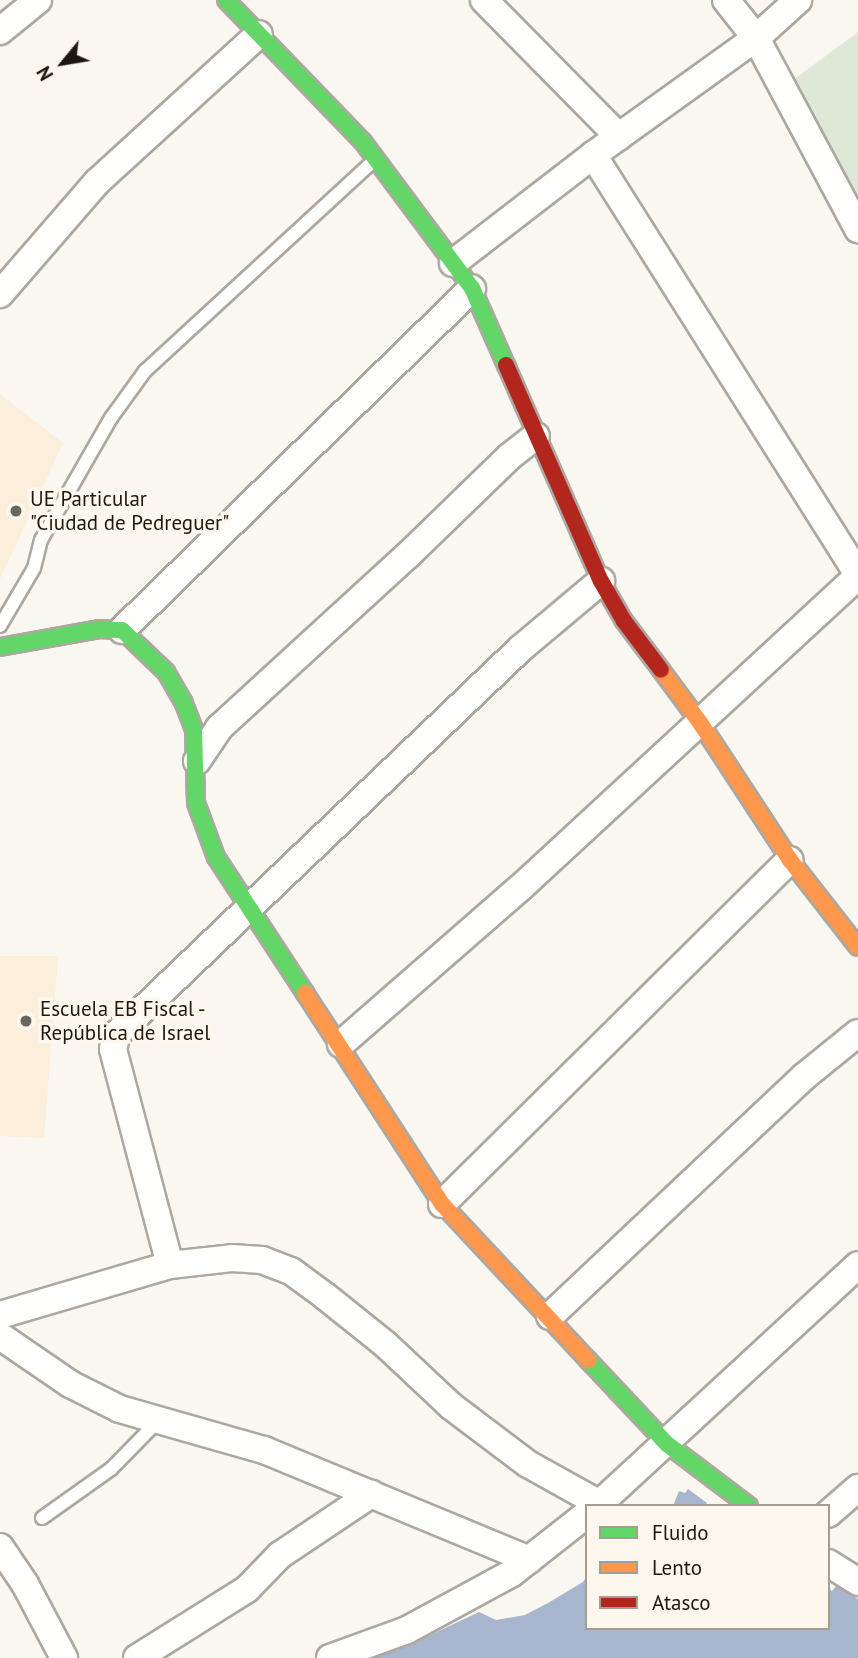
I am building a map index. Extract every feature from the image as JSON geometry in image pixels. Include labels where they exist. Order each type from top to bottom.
[{"type":"street","points":[[0,31],[38,0]]},
{"type":"street","points":[[226,0],[376,159],[472,288],[601,581],[624,621],[701,724],[790,860],[858,947]]},
{"type":"street","points":[[484,0],[619,137]]},
{"type":"street","points":[[726,0],[756,38],[858,229]]},
{"type":"street","points":[[453,263],[593,155],[756,38],[798,0]]},
{"type":"street","points":[[0,294],[97,182],[259,34]]},
{"type":"street","points":[[341,1044],[453,948],[701,724],[858,575],[593,155]]},
{"type":"street","points":[[122,630],[472,288]]},
{"type":"street","points":[[197,761],[219,728],[407,556],[481,483],[536,436]]},
{"type":"street","points":[[170,1265],[113,1049],[117,1034],[520,649],[601,581]]},
{"type":"street","points":[[0,647],[100,629],[122,630],[166,671],[183,701],[194,730],[197,761],[193,781],[202,825],[216,857],[341,1044],[442,1204],[550,1316],[667,1444],[746,1504]]},
{"type":"street","points":[[442,1204],[790,860]]},
{"type":"street","points":[[550,1316],[805,1076],[858,1033]]},
{"type":"street","points":[[0,1315],[170,1265],[232,1258],[262,1260],[291,1271],[385,1344],[462,1415],[528,1464],[589,1504]]},
{"type":"street","points":[[600,1504],[858,1265]]},
{"type":"street","points":[[0,1336],[70,1384],[120,1409],[264,1450],[529,1560]]},
{"type":"street","points":[[830,1512],[858,1488]]},
{"type":"street","points":[[137,1658],[247,1589],[280,1555],[372,1494]]},
{"type":"street","points":[[330,1658],[407,1630],[513,1573],[585,1516]]},
{"type":"street","points":[[0,1547],[25,1584],[64,1658]]},
{"type":"street","points":[[830,1564],[858,1582]]},
{"type":"lane","points":[[0,626],[34,568],[41,540],[111,418],[145,371],[376,159]]},
{"type":"lane","points":[[42,1518],[111,1469],[160,1420]]},
{"type":"shaded area","name":"UE Particular \"Ciudad de Pedreguer\"","points":[[0,394],[63,443],[0,579]]},
{"type":"shaded area","name":"Escuela EB Fiscal - República de Israel","points":[[0,956],[58,956],[44,1138],[0,1136]]},
{"type":"green space","points":[[858,32],[858,197],[793,80]]},
{"type":"water","points":[[688,1489],[707,1503],[674,1504],[679,1491],[685,1493]]},
{"type":"water","points":[[585,1579],[585,1630],[830,1630],[830,1590],[832,1591],[837,1585],[858,1599],[858,1658],[353,1658],[405,1647],[479,1612],[496,1620],[525,1615]]},
{"type":"traffic: fast","points":[[226,0],[363,142],[472,288],[506,365]]},
{"type":"traffic: fast","points":[[0,647],[100,629],[122,630],[166,672],[183,701],[194,730],[196,803],[216,857],[305,993]]},
{"type":"traffic: fast","points":[[588,1360],[667,1444],[746,1504]]},
{"type":"traffic: slow","points":[[661,670],[701,724],[790,860],[858,947]]},
{"type":"traffic: slow","points":[[305,993],[442,1204],[588,1360]]},
{"type":"traffic: jam","points":[[506,365],[601,581],[624,621],[661,670]]},
{"type":"place","name":"UE Particular \"Ciudad de Pedreguer\"","points":[[16,511]]},
{"type":"place","name":"Escuela EB Fiscal - República de Israel","points":[[26,1021]]}]
